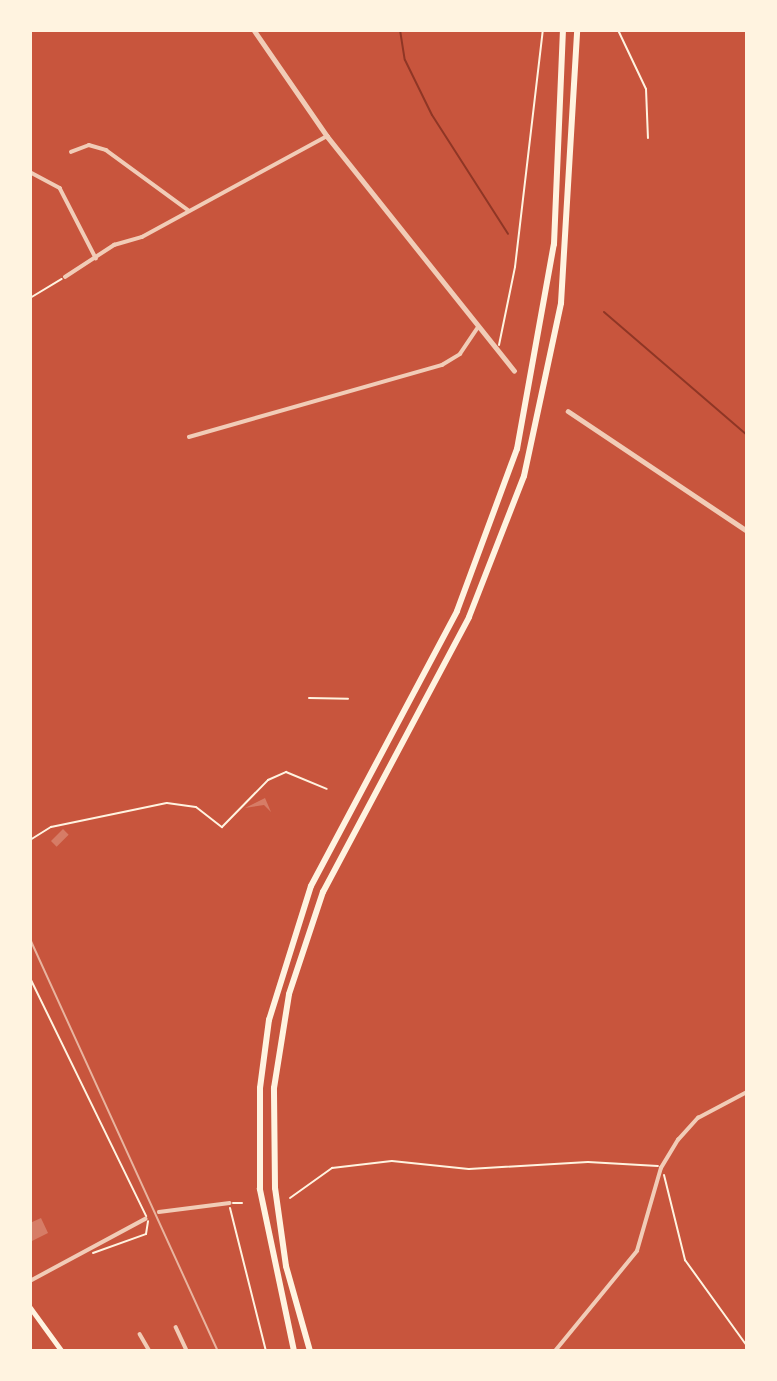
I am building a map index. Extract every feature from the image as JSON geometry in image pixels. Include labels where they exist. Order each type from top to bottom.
[{"type":"highway","points":[[294,1351],[260,1189],[260,1088],[269,1020],[311,886],[457,611],[517,449],[551,267],[563,30]]},
{"type":"highway","points":[[310,1351],[286,1266],[275,1188],[274,1088],[289,994],[323,891],[469,617],[524,476],[561,303],[577,30]]},
{"type":"main road","points":[[30,1307],[62,1351]]},
{"type":"street","points":[[254,30],[327,136],[514,370]]},
{"type":"street","points":[[65,277],[327,136]]},
{"type":"street","points":[[71,152],[89,145],[106,150],[188,210]]},
{"type":"street","points":[[30,172],[61,188],[96,258]]},
{"type":"street","points":[[189,437],[442,365],[460,354],[478,327]]},
{"type":"street","points":[[568,411],[747,531]]},
{"type":"street","points":[[555,1351],[637,1251],[662,1167],[698,1118],[747,1091]]},
{"type":"street","points":[[159,1212],[229,1203]]},
{"type":"street","points":[[30,1281],[145,1219]]},
{"type":"street","points":[[176,1327],[187,1351]]},
{"type":"street","points":[[140,1334],[150,1351]]},
{"type":"path","points":[[495,348],[515,267],[542,30]]},
{"type":"path","points":[[618,30],[646,89],[648,138]]},
{"type":"path","points":[[30,298],[65,277]]},
{"type":"path","points":[[309,698],[348,699]]},
{"type":"path","points":[[30,840],[51,827],[167,803],[196,807],[222,827],[268,780],[286,772],[327,789]]},
{"type":"path","points":[[30,978],[149,1223],[146,1234],[88,1255]]},
{"type":"path","points":[[290,1198],[332,1168],[392,1161],[469,1169],[588,1162],[662,1167],[685,1260],[747,1346]]},
{"type":"path","points":[[242,1203],[229,1203],[266,1351]]},
{"type":"building","points":[[265,798],[271,812],[264,805],[245,808]]},
{"type":"building","points":[[63,829],[69,835],[57,847],[51,841]]},
{"type":"building","points":[[41,1218],[48,1233],[30,1242],[30,1223]]},
{"type":"waterway","points":[[400,30],[405,60],[432,115],[508,234]]},
{"type":"waterway","points":[[604,312],[747,435]]},
{"type":"railway","points":[[746,30],[747,38]]},
{"type":"railway","points":[[30,939],[218,1351]]}]
